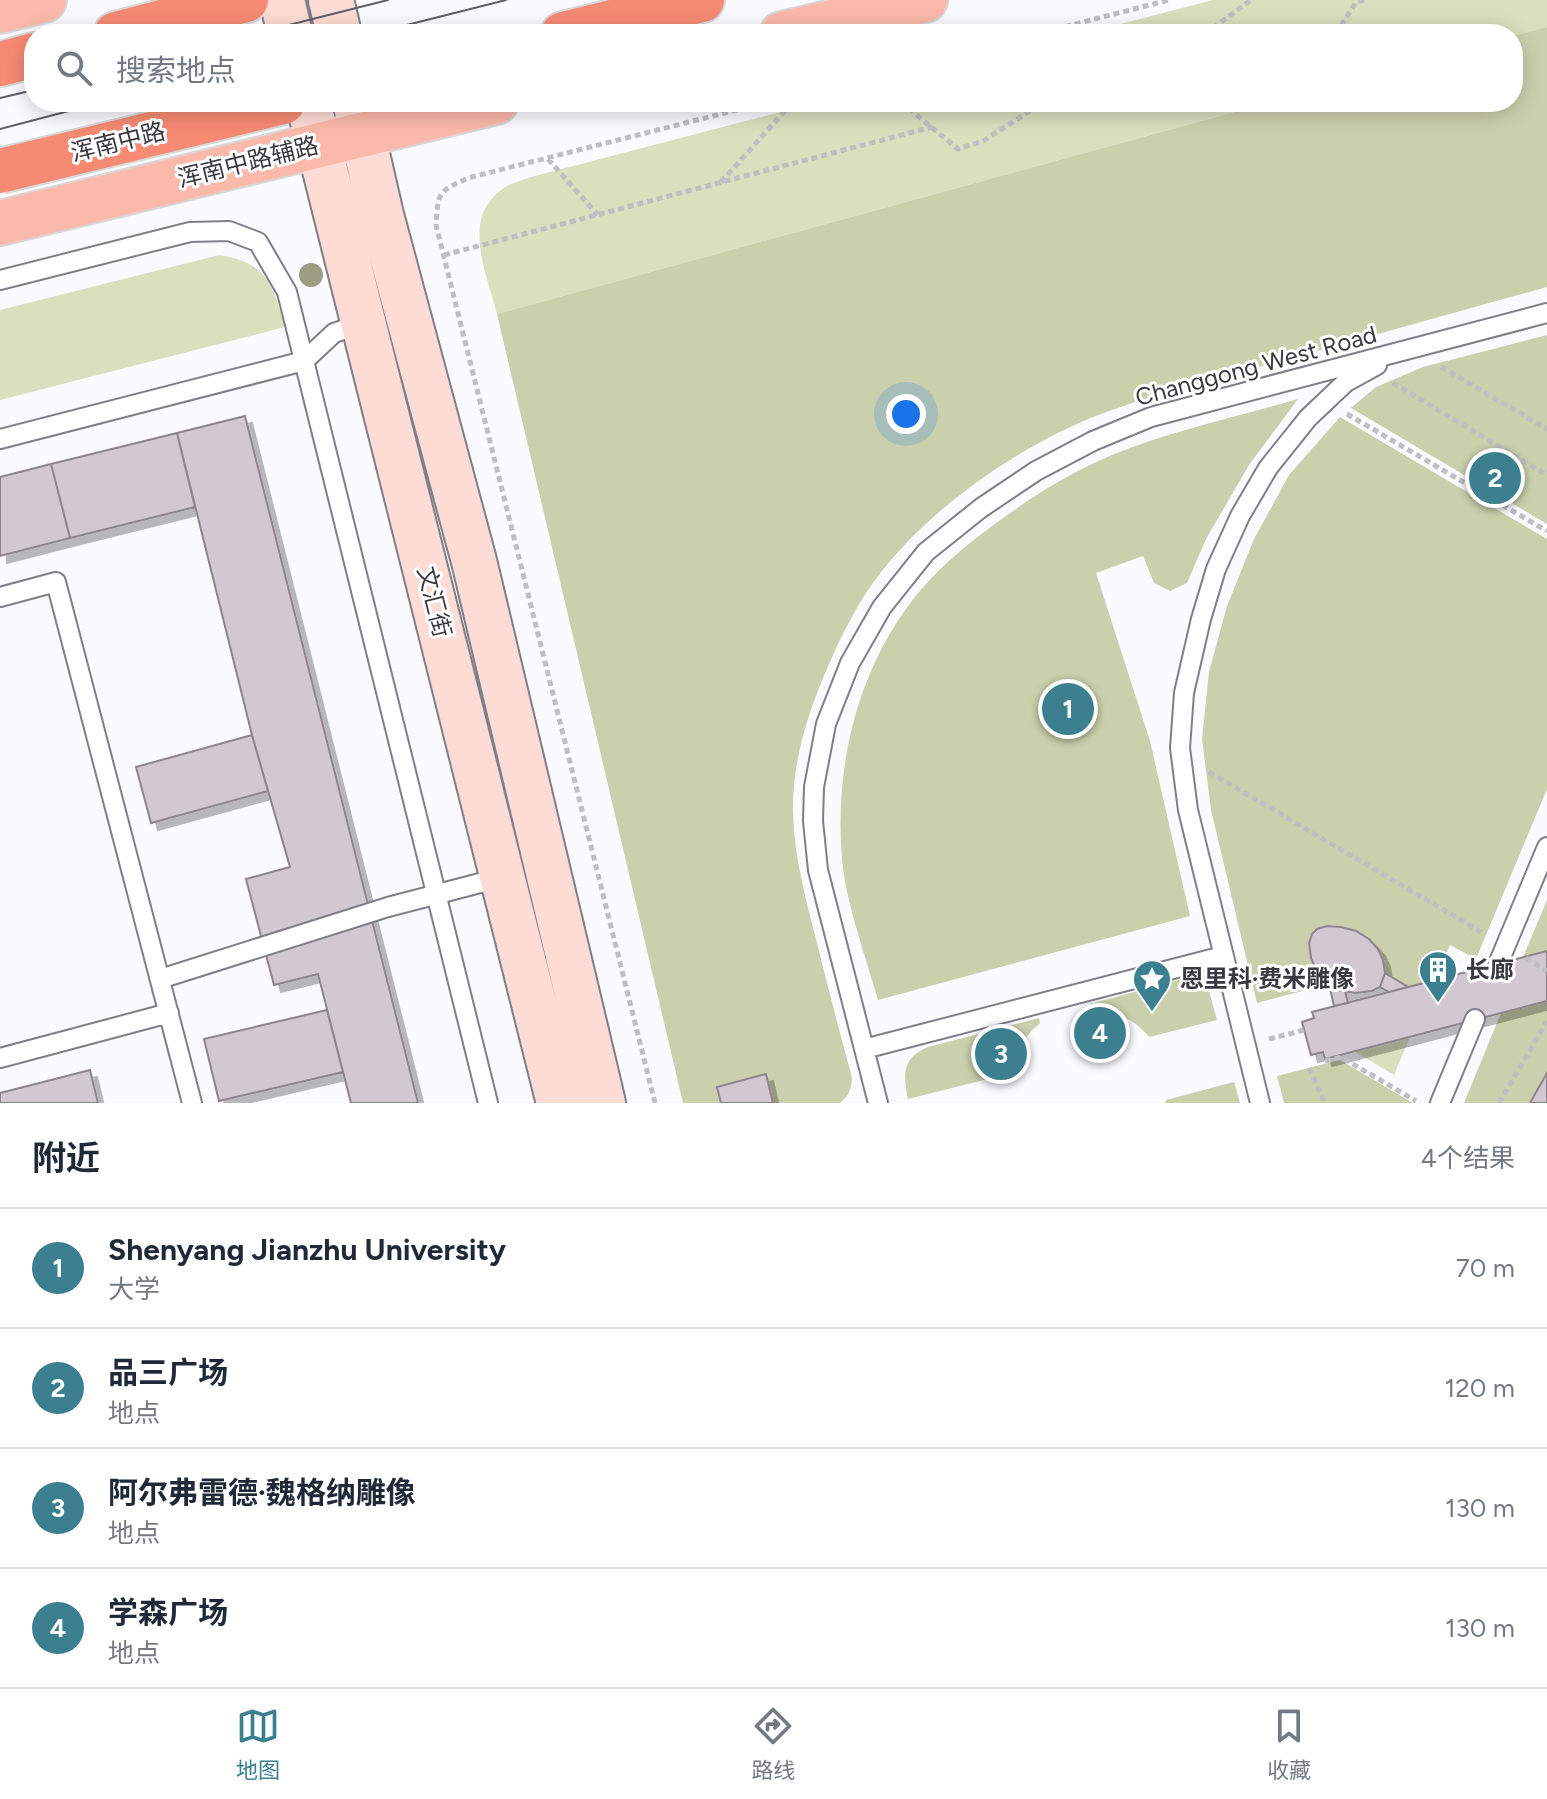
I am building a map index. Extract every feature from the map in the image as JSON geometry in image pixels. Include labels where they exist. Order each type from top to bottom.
[{"type":"highway","points":[[154,24],[246,0]]},
{"type":"highway","points":[[604,24],[702,0]]},
{"type":"highway","points":[[0,64],[24,58]]},
{"type":"highway","name":"浑南中路","points":[[0,171],[242,112]]},
{"type":"main road","points":[[0,11],[44,0]]},
{"type":"main road","points":[[824,24],[925,0]]},
{"type":"main road","name":"浑南中路辅路","points":[[0,223],[318,145],[359,118],[410,112]]},
{"type":"street","points":[[282,0],[288,24]]},
{"type":"street","points":[[331,0],[337,24]]},
{"type":"street","name":"文汇街","points":[[310,112],[559,1103]]},
{"type":"street","name":"文汇街","points":[[359,118],[381,215],[474,561],[603,1103]]},
{"type":"lane","points":[[0,280],[190,232],[229,231],[258,242],[287,292],[488,1103]]},
{"type":"lane","name":"Changgong West Road","points":[[878,1103],[818,870],[813,821],[814,787],[826,724],[850,663],[882,607],[926,552],[981,508],[1036,471],[1093,441],[1151,417],[1547,313]]},
{"type":"lane","points":[[0,439],[304,361],[334,333],[363,323]]},
{"type":"lane","points":[[1260,1103],[1188,810],[1181,755],[1184,693],[1216,569],[1240,516],[1268,468],[1308,418],[1346,382],[1405,350]]},
{"type":"lane","points":[[0,597],[56,582],[192,1103]]},
{"type":"lane","points":[[1498,964],[1547,847]]},
{"type":"lane","points":[[160,979],[388,907],[503,877]]},
{"type":"lane","points":[[864,1049],[1223,956]]},
{"type":"lane","points":[[0,1058],[169,1013]]},
{"type":"lane","points":[[1440,1103],[1475,1019]]},
{"type":"path","points":[[1075,24],[1169,0]]},
{"type":"path","points":[[1219,24],[1251,0]]},
{"type":"path","points":[[1342,24],[1356,2],[1364,0]]},
{"type":"path","points":[[655,1103],[436,225],[437,200],[444,189],[468,178],[729,112]]},
{"type":"path","points":[[721,182],[784,112]]},
{"type":"path","points":[[913,112],[958,149],[983,141],[1029,112]]},
{"type":"path","points":[[444,255],[932,127]]},
{"type":"path","points":[[548,158],[598,215]]},
{"type":"path","points":[[1405,350],[1547,429]]},
{"type":"path","points":[[1370,369],[1547,475]]},
{"type":"path","points":[[1325,402],[1547,531]]},
{"type":"path","points":[[1181,755],[1547,971]]},
{"type":"path","points":[[1499,1103],[1547,1021]]},
{"type":"path","points":[[1325,1061],[1341,1057],[1420,1103]]},
{"type":"path","points":[[1309,1068],[1325,1103]]},
{"type":"green space","points":[[1213,0],[1547,0],[1547,27],[1523,33],[1523,24],[1121,24]]},
{"type":"green space","points":[[1547,27],[1547,287],[1141,400],[1087,420],[1052,436],[998,468],[923,526],[882,571],[851,619],[819,688],[802,740],[795,776],[793,812],[798,862],[852,1078],[849,1092],[840,1103],[773,1103],[766,1074],[717,1086],[721,1103],[683,1103],[497,314],[1234,112],[1523,112],[1523,33]]},
{"type":"green space","points":[[781,112],[1234,112],[497,314],[483,262],[480,228],[492,198],[507,186],[531,177]]},
{"type":"green space","points":[[219,255],[248,263],[266,278],[285,327],[0,400],[0,310]]},
{"type":"green space","points":[[1547,335],[1547,524],[1351,408],[1376,387],[1423,367]]},
{"type":"green space","points":[[1298,399],[1249,465],[1206,539],[1187,583],[1170,591],[1154,583],[1143,556],[1096,573],[1150,741],[1190,916],[878,1000],[844,876],[842,788],[855,718],[866,684],[898,621],[919,592],[960,551],[1018,507],[1070,475],[1112,455],[1157,439]]},
{"type":"green space","points":[[1340,417],[1547,539],[1547,789],[1476,959],[1450,945],[1435,980],[1408,987],[1385,973],[1380,952],[1367,938],[1341,926],[1324,926],[1311,934],[1309,949],[1315,965],[1329,984],[1257,1003],[1211,810],[1202,739],[1209,672],[1227,606],[1254,539],[1289,475]]},
{"type":"green space","points":[[1547,900],[1547,951],[1523,957]]},
{"type":"green space","points":[[1204,973],[1217,1020],[1149,1037],[1123,1016],[1091,1008],[1090,1004]]},
{"type":"green space","points":[[1547,1001],[1547,1073],[1530,1103],[1464,1103],[1501,1013]]},
{"type":"green space","points":[[1039,1018],[1040,1023],[1020,1046],[1008,1074],[908,1099],[906,1068],[919,1051]]},
{"type":"green space","points":[[1410,1037],[1394,1075],[1354,1051]]},
{"type":"green space","points":[[1340,1060],[1413,1103],[1284,1103],[1277,1076]]},
{"type":"green space","points":[[1234,1082],[1240,1103],[1165,1103],[1166,1100]]},
{"type":"building","points":[[245,416],[418,1103],[351,1103],[318,974],[274,985],[246,879],[290,867],[252,735],[177,433]]},
{"type":"building","points":[[177,433],[195,507],[70,538],[51,464]]},
{"type":"building","points":[[51,464],[70,538],[0,556],[0,477]]},
{"type":"building","points":[[252,735],[268,791],[151,823],[136,767]]},
{"type":"building","points":[[1327,926],[1356,931],[1378,949],[1385,973],[1380,987],[1355,993],[1338,990],[1326,982],[1316,970],[1309,943],[1317,929]]},
{"type":"building","name":"长廊","points":[[1547,951],[1547,1001],[1325,1059],[1323,1052],[1311,1055],[1302,1022],[1314,1018],[1312,1012]]},
{"type":"building","points":[[1385,973],[1408,987],[1389,992],[1380,987]]},
{"type":"building","points":[[1329,984],[1345,991],[1348,1003],[1334,1006]]},
{"type":"building","points":[[327,1010],[343,1072],[219,1101],[204,1039]]},
{"type":"building","points":[[90,1070],[98,1103],[0,1103],[0,1093]]},
{"type":"building","points":[[1547,1073],[1547,1103],[1530,1103]]},
{"type":"building","points":[[766,1074],[773,1103],[721,1103],[717,1087]]},
{"type":"tram line","points":[[293,24],[388,0]]},
{"type":"tram line","points":[[411,24],[506,0]]},
{"type":"tram line","points":[[0,98],[24,92]]},
{"type":"tram line","points":[[0,129],[65,112]]},
{"type":"place","name":"品三广场","points":[[1495,478]]},
{"type":"place","name":"Shenyang Jianzhu University","points":[[1068,709]]},
{"type":"place","name":"长廊","points":[[1438,1004]]},
{"type":"place","name":"恩里科·费米雕像","points":[[1152,1013]]},
{"type":"place","name":"学森广场","points":[[1100,1033]]},
{"type":"place","name":"阿尔弗雷德·魏格纳雕像","points":[[1001,1054]]}]
